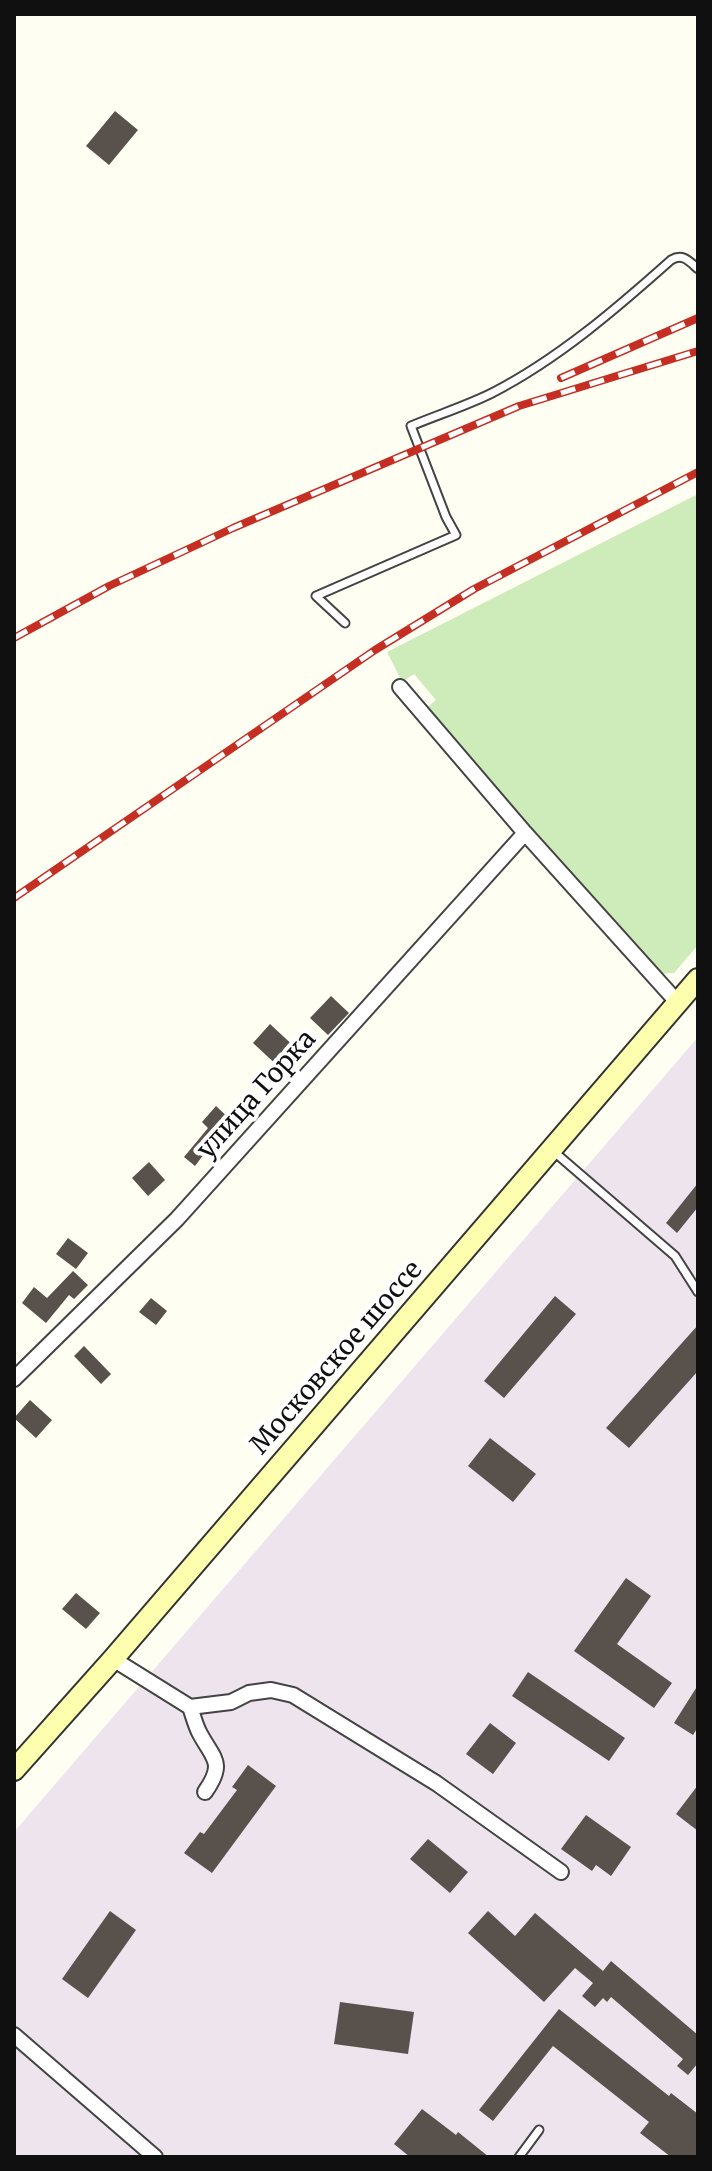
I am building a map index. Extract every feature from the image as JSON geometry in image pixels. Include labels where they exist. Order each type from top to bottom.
[{"type":"main road","name":"Московское шоссе","points":[[14,1770],[698,979]]},
{"type":"street","points":[[400,687],[525,833],[678,1003]]},
{"type":"street","name":"улица Горка","points":[[14,1379],[177,1219],[525,833]]},
{"type":"street","points":[[113,1659],[190,1707],[199,1732],[217,1761],[216,1777],[205,1792]]},
{"type":"street","points":[[190,1707],[231,1702],[249,1693],[271,1690],[293,1695],[436,1783],[561,1872]]},
{"type":"street","points":[[14,2035],[155,2157]]},
{"type":"lane","points":[[345,623],[316,596],[456,535],[411,426],[491,393],[556,354],[610,315],[678,256],[698,269]]},
{"type":"lane","points":[[550,1148],[675,1256],[698,1292]]},
{"type":"lane","points":[[519,2157],[539,2130]]},
{"type":"shaded area","points":[[698,1037],[698,2157],[14,2157],[14,1832]]},
{"type":"green space","points":[[698,494],[698,945],[674,973],[659,974],[425,709],[436,700],[414,674],[402,682],[387,652]]},
{"type":"building","points":[[115,111],[138,130],[109,165],[86,146]]},
{"type":"building","points":[[331,996],[349,1013],[328,1035],[310,1018]]},
{"type":"building","points":[[270,1024],[298,1050],[281,1069],[253,1043]]},
{"type":"building","points":[[216,1106],[232,1121],[202,1153],[195,1166],[184,1157],[208,1128],[202,1122]]},
{"type":"building","points":[[149,1162],[165,1180],[148,1196],[132,1178]]},
{"type":"building","points":[[698,1183],[698,1207],[677,1233],[666,1223]]},
{"type":"building","points":[[68,1238],[88,1253],[76,1269],[56,1254]]},
{"type":"building","points":[[73,1271],[88,1285],[74,1299],[69,1295],[46,1323],[22,1303],[34,1287],[47,1298]]},
{"type":"building","points":[[555,1296],[576,1314],[504,1398],[484,1381]]},
{"type":"building","points":[[151,1298],[167,1311],[156,1325],[139,1312]]},
{"type":"building","points":[[698,1325],[698,1371],[629,1448],[606,1428]]},
{"type":"building","points":[[84,1346],[111,1374],[101,1384],[74,1356]]},
{"type":"building","points":[[30,1400],[52,1420],[36,1438],[14,1418]]},
{"type":"building","points":[[490,1438],[536,1474],[513,1502],[468,1466]]},
{"type":"building","points":[[626,1578],[651,1596],[617,1644],[672,1683],[654,1708],[574,1651]]},
{"type":"building","points":[[76,1593],[100,1613],[86,1629],[62,1609]]},
{"type":"building","points":[[528,1672],[625,1738],[609,1761],[512,1696]]},
{"type":"building","points":[[698,1685],[698,1727],[693,1735],[674,1723]]},
{"type":"building","points":[[490,1723],[516,1743],[493,1774],[466,1754]]},
{"type":"building","points":[[248,1765],[276,1786],[212,1873],[184,1853],[200,1832],[204,1834],[237,1790],[232,1787]]},
{"type":"building","points":[[698,1785],[698,1831],[676,1814]]},
{"type":"building","points":[[586,1815],[631,1847],[611,1876],[596,1865],[592,1871],[561,1849]]},
{"type":"building","points":[[428,1839],[468,1872],[450,1893],[410,1859]]},
{"type":"building","points":[[110,1911],[136,1930],[88,1998],[62,1979]]},
{"type":"building","points":[[488,1911],[515,1936],[535,1913],[603,1971],[611,1961],[698,2035],[698,2063],[688,2075],[677,2066],[683,2059],[611,1997],[607,2002],[603,1998],[595,2007],[582,1996],[593,1983],[575,1968],[544,2002],[468,1933]]},
{"type":"building","points":[[340,2002],[414,2012],[408,2054],[334,2044]]},
{"type":"building","points":[[559,2009],[669,2096],[671,2093],[698,2114],[698,2157],[671,2157],[640,2133],[649,2122],[553,2046],[493,2121],[479,2110]]},
{"type":"building","points":[[422,2109],[489,2157],[410,2157],[394,2144]]},
{"type":"railway","points":[[561,378],[698,318]]},
{"type":"railway","points":[[14,638],[109,586],[233,528],[519,406],[698,351]]},
{"type":"railway","points":[[14,898],[375,650],[474,589],[698,472]]}]
